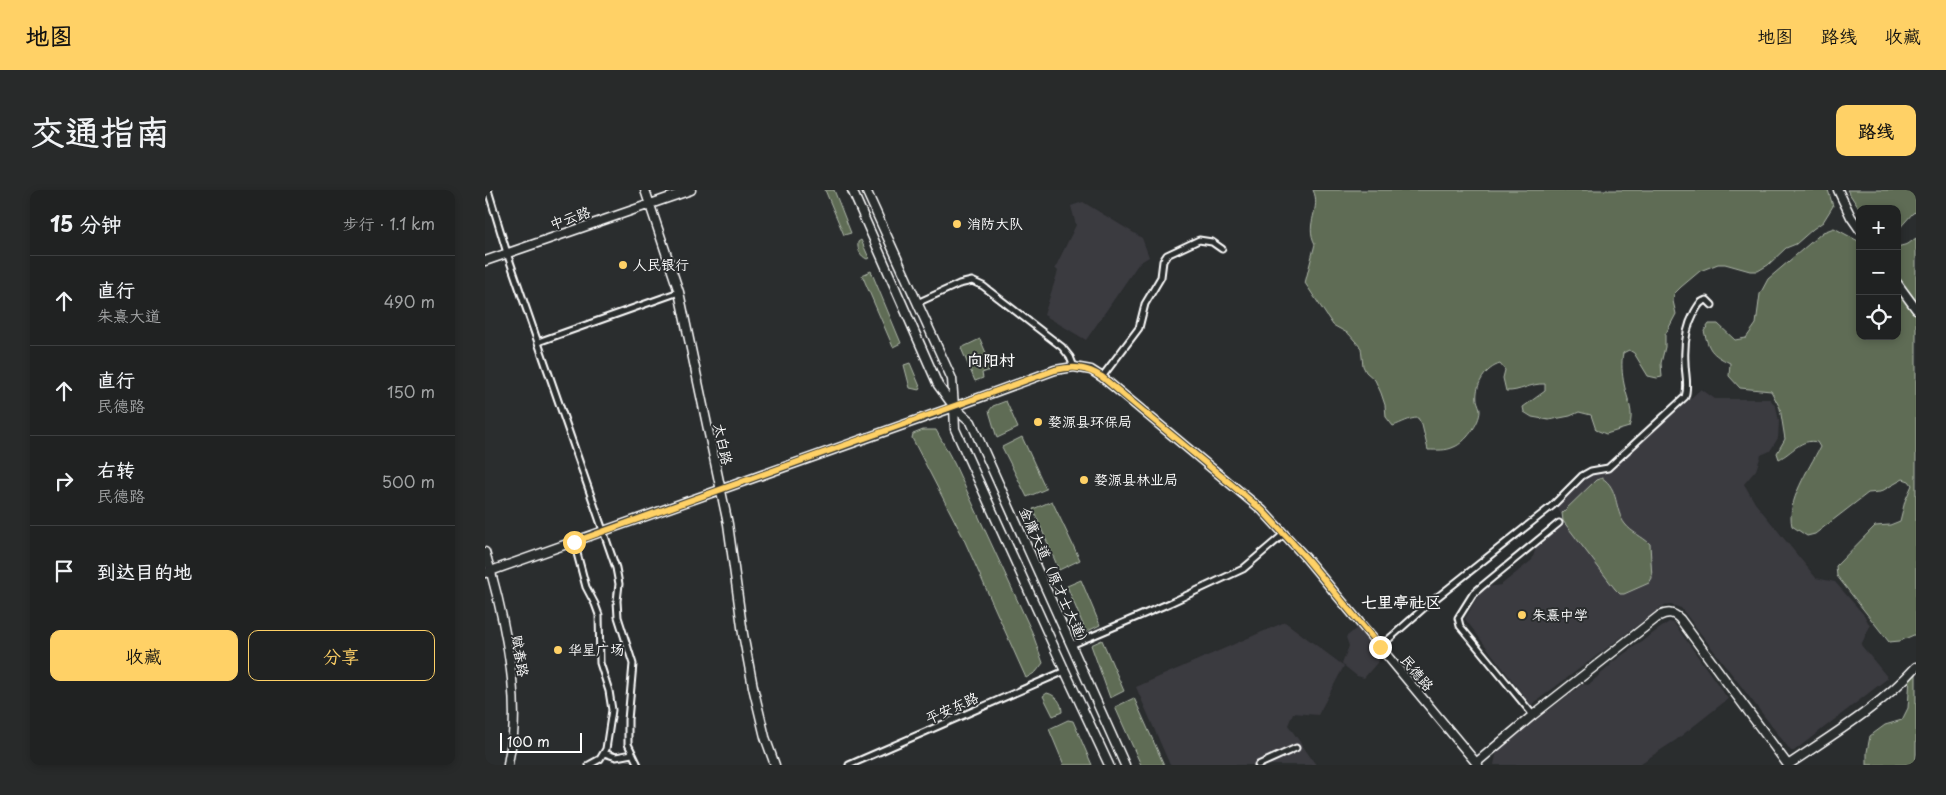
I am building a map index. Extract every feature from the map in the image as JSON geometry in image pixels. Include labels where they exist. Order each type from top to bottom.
[{"type":"street","points":[[488,190],[507,253],[605,531],[618,575],[618,617],[633,664],[628,744],[638,765]]},
{"type":"street","name":"太白路","points":[[645,190],[679,292],[728,524],[743,634],[753,687],[765,736],[775,765]]},
{"type":"street","name":"中云路","points":[[485,260],[691,190]]},
{"type":"street","name":"金庸大道（原才士大道）","points":[[852,190],[938,385],[954,407],[971,422],[1125,765]]},
{"type":"street","points":[[866,190],[952,379],[955,429],[1109,765]]},
{"type":"street","points":[[1838,190],[1856,224]]},
{"type":"street","points":[[1102,377],[1139,328],[1145,304],[1161,277],[1163,261],[1167,256],[1199,240],[1212,242],[1222,249]]},
{"type":"street","points":[[917,302],[959,284],[971,281],[983,286],[1062,347],[1075,367]]},
{"type":"street","points":[[1901,288],[1916,309]]},
{"type":"street","points":[[538,342],[679,292]]},
{"type":"street","points":[[1380,647],[1425,607],[1552,506],[1582,476],[1591,471],[1608,468],[1685,397],[1688,390],[1685,362],[1686,335],[1691,318],[1701,302],[1707,300],[1712,305]]},
{"type":"street","name":"民德路","points":[[488,572],[1055,370],[1075,367],[1091,370],[1102,377],[1262,510],[1380,647],[1477,764]]},
{"type":"street","points":[[1533,715],[1460,626],[1458,618],[1473,594],[1559,523]]},
{"type":"street","points":[[1071,645],[1170,603],[1243,569],[1284,534]]},
{"type":"street","points":[[574,542],[586,587],[599,615],[599,657],[609,691],[612,710],[609,737],[604,754],[600,759],[589,765]]},
{"type":"street","name":"赋春路","points":[[485,552],[488,572],[507,646],[512,690],[513,733],[508,765]]},
{"type":"street","points":[[1477,764],[1533,715],[1659,616],[1667,613],[1674,613],[1680,619],[1788,765],[1879,702],[1898,687],[1916,667]]},
{"type":"street","name":"平安东路","points":[[849,765],[1065,671]]},
{"type":"street","points":[[1258,765],[1296,748]]},
{"type":"street","points":[[604,754],[617,758],[632,754]]},
{"type":"shaded area","points":[[1083,202],[1142,238],[1149,257],[1139,263],[1086,340],[1044,315],[1058,271],[1055,268],[1076,225],[1071,206]]},
{"type":"shaded area","points":[[1701,389],[1715,399],[1770,399],[1776,407],[1779,421],[1778,438],[1770,451],[1761,455],[1756,470],[1744,484],[1755,503],[1816,578],[1835,582],[1864,615],[1870,626],[1861,645],[1888,678],[1794,751],[1791,751],[1681,608],[1671,605],[1663,606],[1531,705],[1465,619],[1480,592],[1487,587],[1501,585],[1532,560],[1536,547],[1568,522],[1559,511],[1558,506],[1593,475],[1608,473]]},
{"type":"shaded area","points":[[1285,622],[1344,666],[1318,715],[1293,713],[1288,725],[1316,765],[1170,765],[1136,687]]},
{"type":"shaded area","points":[[1669,622],[1674,623],[1728,699],[1676,740],[1638,765],[1494,765],[1497,750],[1583,684],[1588,685],[1611,663]]},
{"type":"shaded area","points":[[1358,627],[1382,657],[1364,678],[1357,676],[1342,664],[1349,646],[1346,637]]},
{"type":"green space","points":[[825,190],[834,190],[851,233],[844,235]]},
{"type":"green space","points":[[1313,190],[1828,190],[1833,206],[1823,222],[1796,244],[1786,248],[1768,265],[1758,271],[1718,264],[1700,271],[1674,294],[1673,301],[1676,314],[1665,335],[1665,347],[1661,363],[1662,377],[1648,376],[1634,353],[1629,350],[1623,353],[1624,384],[1631,411],[1629,427],[1606,434],[1596,430],[1591,415],[1579,412],[1570,416],[1549,420],[1532,417],[1524,412],[1523,407],[1545,391],[1545,384],[1506,391],[1503,378],[1505,370],[1500,364],[1490,369],[1480,383],[1477,394],[1480,410],[1479,416],[1475,427],[1467,437],[1451,448],[1428,450],[1422,425],[1418,418],[1393,426],[1386,417],[1381,393],[1375,380],[1366,372],[1363,366],[1361,348],[1349,334],[1333,325],[1305,283],[1315,244],[1311,229],[1316,204]]},
{"type":"green space","points":[[1847,190],[1916,190],[1916,212],[1901,226],[1901,205],[1857,205]]},
{"type":"green space","points":[[1834,228],[1856,240],[1856,340],[1901,340],[1901,246],[1908,244],[1916,238],[1916,634],[1900,641],[1889,642],[1837,576],[1836,566],[1875,526],[1890,525],[1900,521],[1905,501],[1912,485],[1909,481],[1903,479],[1880,492],[1868,493],[1815,534],[1807,536],[1792,526],[1792,507],[1795,496],[1820,447],[1817,442],[1806,442],[1779,459],[1777,453],[1785,439],[1780,408],[1771,391],[1740,388],[1729,376],[1730,363],[1712,351],[1707,343],[1704,331],[1709,324],[1718,324],[1735,340],[1746,338],[1756,324],[1760,294],[1768,279],[1823,232]]},
{"type":"green space","points":[[861,240],[869,258],[867,259],[861,254],[858,247],[858,242]]},
{"type":"green space","points":[[871,271],[901,343],[893,347],[862,275]]},
{"type":"green space","points":[[980,339],[993,369],[982,373],[983,378],[975,381],[961,348]]},
{"type":"green space","points":[[910,363],[921,389],[919,390],[910,388],[904,365]]},
{"type":"green space","points":[[1006,401],[1018,428],[997,438],[989,411],[993,406]]},
{"type":"green space","points":[[923,430],[936,430],[954,463],[1032,632],[1043,663],[1036,672],[1026,678],[962,535],[912,438],[913,434]]},
{"type":"green space","points":[[1022,437],[1046,489],[1027,497],[1002,447]]},
{"type":"green space","points":[[1602,478],[1614,493],[1619,512],[1625,524],[1650,544],[1652,578],[1649,583],[1624,594],[1620,594],[1615,589],[1563,521],[1562,513],[1596,480]]},
{"type":"green space","points":[[1052,501],[1080,560],[1059,570],[1033,509]]},
{"type":"green space","points":[[1081,580],[1100,625],[1086,632],[1067,586]]},
{"type":"green space","points":[[1102,640],[1124,691],[1110,698],[1091,645]]},
{"type":"green space","points":[[1916,673],[1916,765],[1867,765],[1870,736],[1885,725],[1902,720],[1908,708],[1910,677]]},
{"type":"green space","points":[[1047,693],[1058,700],[1062,712],[1053,716],[1043,696]]},
{"type":"green space","points":[[1134,698],[1164,765],[1141,765],[1115,707]]},
{"type":"green space","points":[[1068,720],[1073,721],[1092,765],[1064,765],[1049,729]]},
{"type":"place","name":"消防大队","points":[[957,224]]},
{"type":"place","name":"人民银行","points":[[623,265]]},
{"type":"place","name":"婺源县环保局","points":[[1038,422]]},
{"type":"place","name":"婺源县林业局","points":[[1084,480]]},
{"type":"place","name":"朱熹中学","points":[[1522,615]]},
{"type":"place","name":"华星广场","points":[[558,650]]},
{"type":"district","name":"向阳村","points":[[991,360]]},
{"type":"district","name":"七里亭社区","points":[[1401,602]]},
{"type":"route","points":[[574,542],[1055,370],[1075,367],[1084,368],[1102,377],[1205,465],[1262,510],[1306,558],[1380,647]]}]
